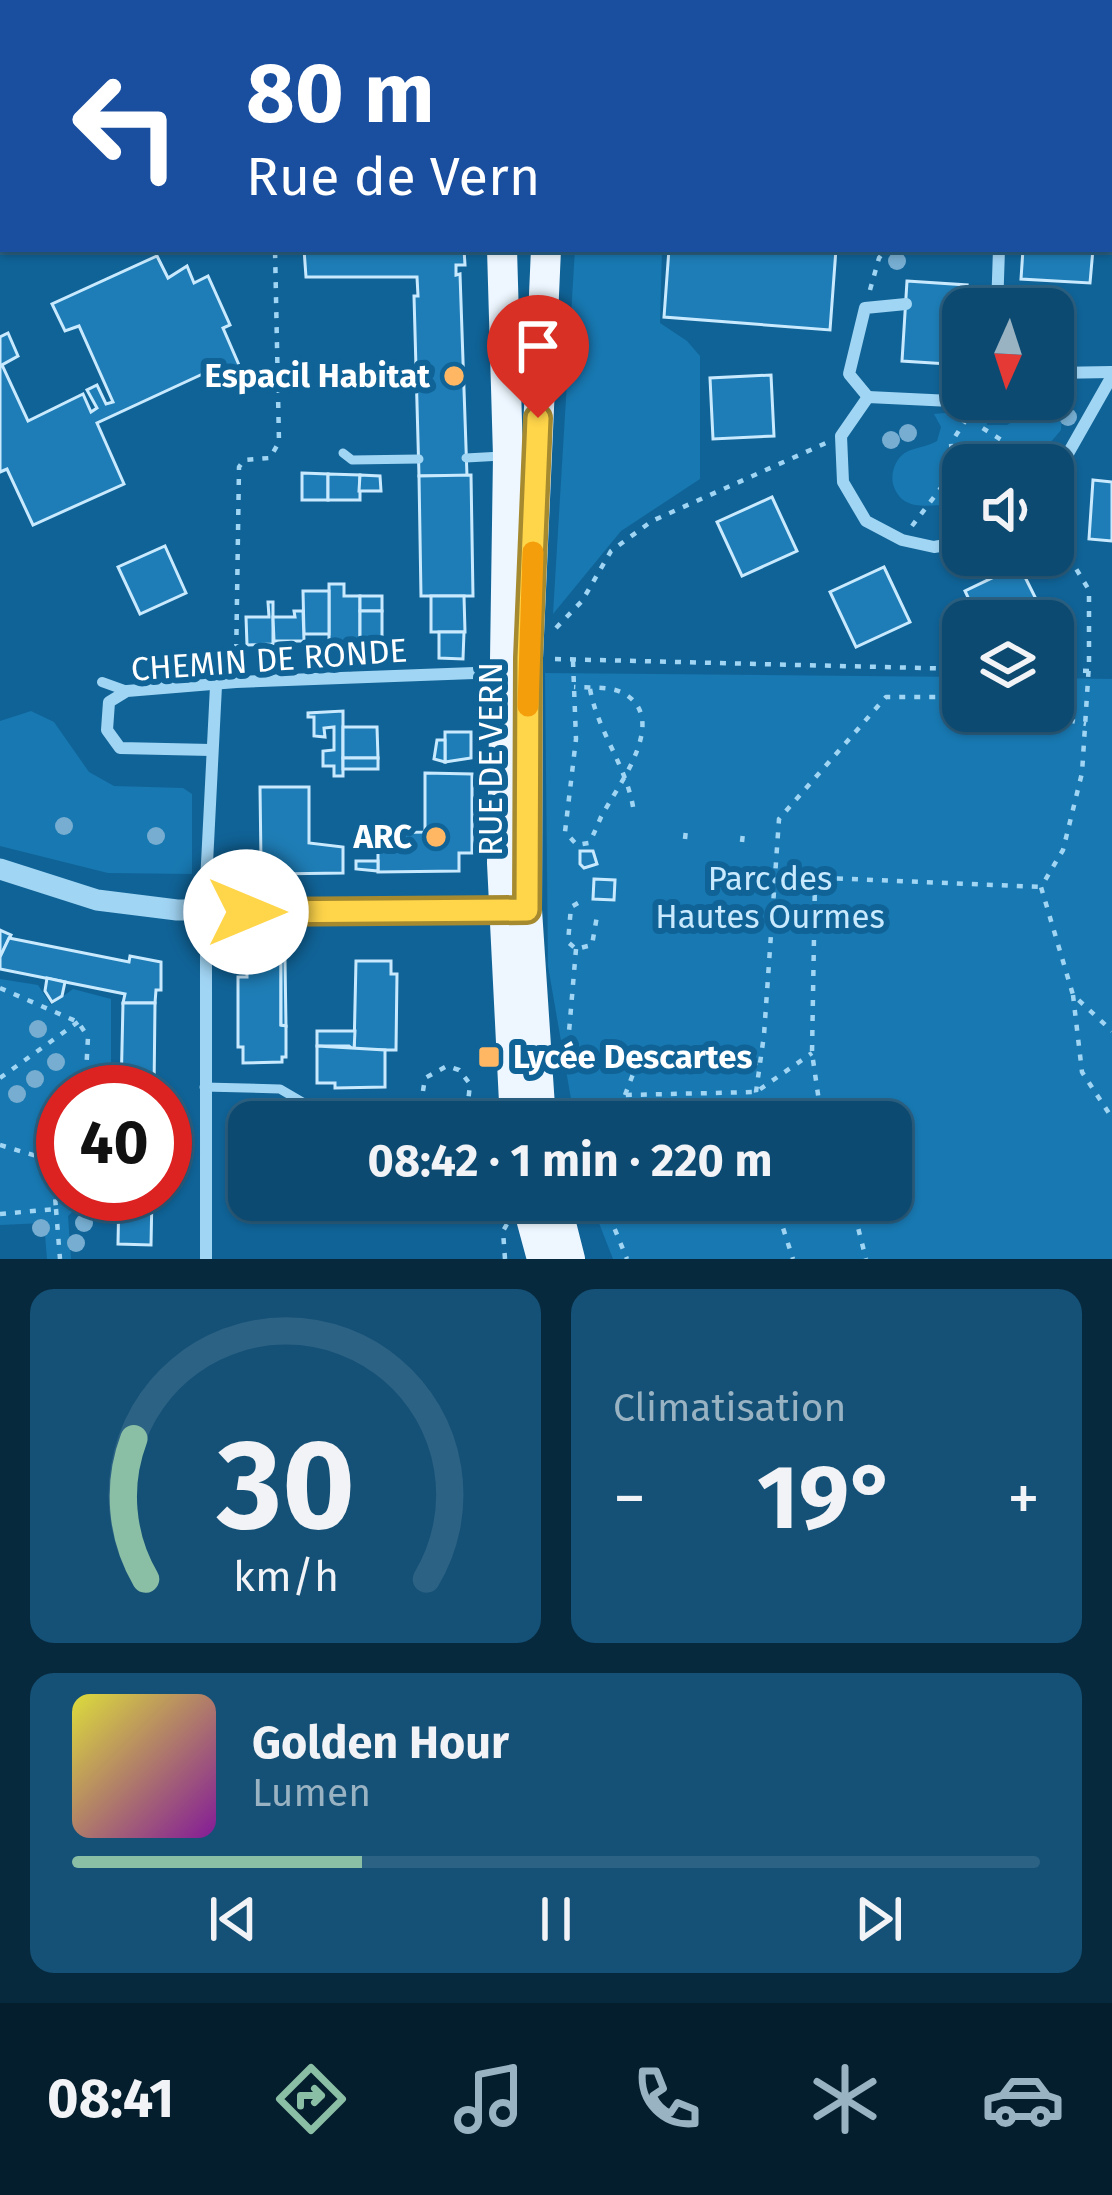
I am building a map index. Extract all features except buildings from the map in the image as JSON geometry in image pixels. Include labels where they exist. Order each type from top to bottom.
[{"type":"main road","name":"RUE DE VERN","points":[[502,252],[515,665],[515,910],[502,1101]]},
{"type":"main road","name":"RUE DE VERN","points":[[515,665],[546,252]]},
{"type":"main road","name":"RUE DE VERN","points":[[515,910],[538,1101]]},
{"type":"main road","points":[[532,1221],[542,1259]]},
{"type":"main road","points":[[560,1221],[570,1259]]},
{"type":"street","points":[[998,288],[999,252]]},
{"type":"street","points":[[905,304],[866,308],[849,374],[868,397],[942,402]]},
{"type":"street","points":[[1073,444],[1112,374],[1074,374]]},
{"type":"street","points":[[868,397],[841,436],[843,482],[866,520],[902,540],[942,546]]},
{"type":"street","name":"CHEMIN DE RONDE","points":[[211,750],[121,748],[106,730],[109,702],[127,691],[515,665]]},
{"type":"street","points":[[102,682],[127,691]]},
{"type":"street","points":[[206,1259],[207,912],[216,686]]},
{"type":"street","points":[[0,869],[97,900],[207,912],[515,910]]},
{"type":"lane","points":[[343,453],[352,460],[419,459]]},
{"type":"lane","points":[[466,458],[508,456]]},
{"type":"lane","points":[[204,1088],[280,1090],[300,1101]]},
{"type":"path","points":[[236,682],[239,467],[244,460],[270,458],[279,442],[275,252]]},
{"type":"path","points":[[866,308],[884,252]]},
{"type":"path","points":[[902,540],[952,472],[951,442],[965,420]]},
{"type":"path","points":[[979,420],[981,427],[1008,444]]},
{"type":"path","points":[[515,665],[582,602],[610,551],[652,521],[841,436]]},
{"type":"path","points":[[1074,566],[1088,590],[1089,671],[1082,773],[1063,850],[1041,887],[1073,995],[1082,1072],[1112,1118]]},
{"type":"path","points":[[515,665],[573,659],[942,668]]},
{"type":"path","points":[[573,659],[574,687],[576,739],[565,832],[577,845],[589,843],[626,776],[641,737],[638,709],[618,690],[574,687]]},
{"type":"path","points":[[1074,671],[1089,671]]},
{"type":"path","points":[[590,688],[594,710],[626,776],[634,813]]},
{"type":"path","points":[[758,1101],[779,819],[886,697],[942,697]]},
{"type":"path","points":[[1074,721],[1086,724]]},
{"type":"path","points":[[685,839],[686,830]]},
{"type":"path","points":[[775,876],[1041,887]]},
{"type":"path","points":[[815,880],[812,1053],[819,1101]]},
{"type":"path","points":[[576,949],[568,942],[568,916],[578,903]]},
{"type":"path","points":[[576,949],[592,945],[597,916]]},
{"type":"path","points":[[576,949],[569,1013],[571,1045],[579,1054],[758,1064]]},
{"type":"path","points":[[0,988],[78,1022],[88,1037],[87,1065]]},
{"type":"path","points":[[1073,995],[1112,1031]]},
{"type":"path","points":[[0,1078],[78,1022]]},
{"type":"path","points":[[625,1095],[756,1092],[812,1053]]},
{"type":"path","points":[[623,1101],[639,1060]]},
{"type":"path","points":[[421,1101],[425,1078],[447,1066],[459,1070],[470,1084],[468,1101]]},
{"type":"path","points":[[0,1144],[36,1156]]},
{"type":"path","points":[[0,1214],[36,1211]]},
{"type":"path","points":[[57,1221],[60,1259]]},
{"type":"path","points":[[611,1221],[627,1259]]},
{"type":"path","points":[[781,1221],[793,1259]]},
{"type":"path","points":[[856,1221],[866,1259]]},
{"type":"green space","points":[[575,252],[662,252],[660,323],[700,356],[700,479],[621,531],[553,614]]},
{"type":"green space","points":[[942,413],[942,420],[1007,425],[1015,420],[1062,420],[1061,430],[1049,444],[942,444],[942,506],[913,505],[898,494],[892,481],[895,466],[905,453],[937,441],[941,427],[934,414]]},
{"type":"green space","name":"Parc des Hautes Ourmes","points":[[545,673],[942,677],[942,732],[1074,732],[1074,678],[1112,679],[1112,1259],[613,1259],[598,1221],[912,1221],[912,1101],[571,1101],[548,966]]},
{"type":"green space","points":[[31,711],[54,722],[89,772],[114,786],[183,788],[192,794],[192,874],[108,873],[0,846],[0,721]]},
{"type":"green space","points":[[0,979],[38,985],[51,1005],[73,989],[111,999],[111,1065],[36,1065],[36,1221],[68,1221],[71,1259],[47,1259],[44,1223],[0,1225]]},
{"type":"slow traffic","points":[[528,706],[533,552]]},
{"type":"place","name":"Espacil Habitat","points":[[454,376]]},
{"type":"place","name":"ARC","points":[[436,837]]},
{"type":"place","name":"Lycée Descartes","points":[[489,1057]]},
{"type":"route","points":[[246,912],[527,910],[528,658],[538,418]]}]
